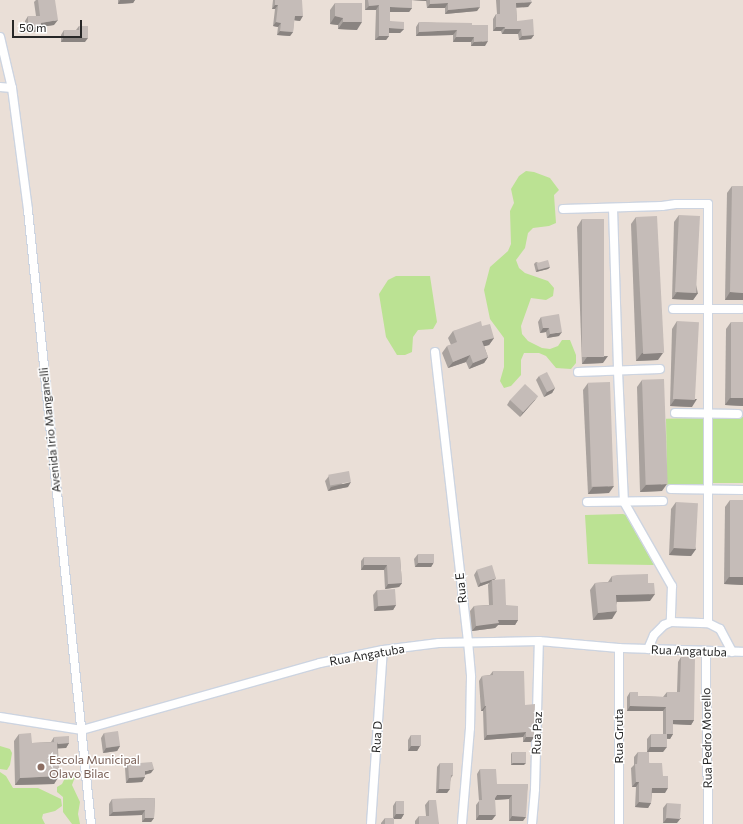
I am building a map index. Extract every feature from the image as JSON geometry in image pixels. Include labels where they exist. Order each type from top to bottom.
[{"type":"street","name":"Avenida Irio Manganelli","points":[[0,37],[12,88],[28,218],[91,824]]},
{"type":"street","points":[[0,87],[12,88]]},
{"type":"street","points":[[563,209],[708,204],[708,623]]},
{"type":"street","points":[[613,208],[624,502],[672,586],[672,622]]},
{"type":"street","points":[[673,309],[707,310],[741,308]]},
{"type":"street","name":"Rua E","points":[[435,352],[471,677],[470,728],[462,824]]},
{"type":"street","points":[[578,372],[660,369]]},
{"type":"street","points":[[675,413],[738,414]]},
{"type":"street","points":[[671,489],[743,490]]},
{"type":"street","points":[[587,502],[663,501]]},
{"type":"street","points":[[648,649],[651,639],[658,630],[672,622],[708,623],[720,629],[732,652]]},
{"type":"street","name":"Rua Angatuba","points":[[0,717],[82,730],[320,663],[384,650],[438,643],[468,641],[539,641],[618,648],[743,652]]},
{"type":"street","name":"Rua Paz","points":[[532,824],[538,717],[539,641]]},
{"type":"street","name":"Rua Gruta","points":[[618,648],[619,824]]},
{"type":"street","name":"Rua D","points":[[371,824],[384,650]]},
{"type":"street","name":"Rua Pedro Morello","points":[[706,652],[708,824]]},
{"type":"green space","points":[[526,171],[534,172],[550,178],[559,190],[554,195],[556,223],[549,226],[533,228],[528,233],[525,248],[516,260],[519,268],[525,273],[548,281],[554,288],[553,296],[546,300],[531,298],[521,326],[522,334],[528,341],[542,348],[550,349],[558,346],[562,340],[570,340],[576,355],[576,363],[571,369],[556,368],[546,356],[539,353],[524,353],[521,360],[521,375],[511,386],[504,388],[500,381],[504,367],[504,338],[490,319],[484,290],[490,267],[508,251],[511,244],[510,211],[514,203],[511,189],[519,176]]},
{"type":"green space","points":[[396,276],[430,276],[437,322],[433,329],[418,330],[413,337],[412,352],[405,355],[397,355],[386,337],[379,294],[388,280]]},
{"type":"green space","points":[[712,417],[743,417],[743,483],[712,483]]},
{"type":"green space","points":[[703,418],[704,485],[667,486],[666,419]]},
{"type":"green space","points":[[585,515],[626,515],[654,565],[588,564]]},
{"type":"green space","points":[[0,746],[10,749],[12,753],[10,765],[7,770],[0,769]]},
{"type":"green space","points":[[0,772],[6,776],[13,788],[38,788],[61,799],[62,806],[55,811],[43,814],[42,818],[45,824],[0,824]]},
{"type":"green space","points":[[68,772],[73,774],[75,777],[72,785],[80,802],[78,814],[80,824],[72,824],[63,812],[63,797],[57,792],[57,787],[62,784]]},
{"type":"building","points":[[38,0],[55,0],[58,20],[41,23],[41,27],[28,27],[28,16],[40,16]]},
{"type":"building","points":[[275,0],[302,0],[303,16],[295,16],[293,32],[280,31],[281,23],[276,22],[278,5],[275,5]]},
{"type":"building","points":[[368,0],[412,0],[412,8],[390,7],[390,21],[404,22],[404,29],[389,28],[389,36],[379,36],[379,5],[369,6]]},
{"type":"building","points":[[430,0],[480,0],[480,7],[448,10],[448,3],[430,4]]},
{"type":"building","points":[[500,0],[531,0],[532,2],[516,3],[517,21],[533,19],[534,35],[522,36],[521,29],[505,29],[505,27],[496,27],[496,14],[500,14]]},
{"type":"building","points":[[335,3],[362,3],[362,22],[343,22],[343,18],[335,16]]},
{"type":"building","points":[[419,22],[472,23],[472,25],[488,25],[488,41],[474,42],[474,37],[456,37],[457,30],[419,32]]},
{"type":"building","points":[[79,26],[88,26],[88,38],[64,37],[64,30],[79,30]]},
{"type":"building","points":[[732,186],[743,186],[743,293],[730,292]]},
{"type":"building","points":[[679,215],[700,216],[696,293],[675,292]]},
{"type":"building","points":[[657,216],[664,353],[643,354],[636,217]]},
{"type":"building","points":[[582,219],[604,219],[604,357],[582,357]]},
{"type":"building","points":[[548,260],[550,267],[538,270],[536,263]]},
{"type":"building","points":[[559,314],[562,332],[550,334],[549,328],[543,328],[541,317]]},
{"type":"building","points":[[481,321],[482,326],[490,324],[494,338],[482,341],[488,357],[473,363],[470,355],[453,362],[447,346],[457,342],[453,331]]},
{"type":"building","points":[[677,321],[699,322],[695,400],[673,399]]},
{"type":"building","points":[[731,322],[743,322],[743,398],[731,398]]},
{"type":"building","points":[[547,372],[555,388],[547,392],[539,376]]},
{"type":"building","points":[[664,379],[668,484],[646,485],[642,380]]},
{"type":"building","points":[[610,382],[614,486],[592,487],[588,383]]},
{"type":"building","points":[[525,384],[538,396],[523,412],[510,400]]},
{"type":"building","points":[[349,471],[351,482],[330,485],[328,475]]},
{"type":"building","points":[[730,500],[743,500],[743,577],[730,577]]},
{"type":"building","points":[[676,502],[698,503],[696,549],[674,548]]},
{"type":"building","points":[[418,554],[434,554],[434,563],[418,563]]},
{"type":"building","points":[[364,557],[400,557],[402,583],[388,584],[387,565],[364,565]]},
{"type":"building","points":[[492,565],[496,578],[481,583],[477,570]]},
{"type":"building","points":[[648,574],[648,583],[654,583],[655,594],[616,595],[617,611],[598,613],[595,583],[612,582],[612,576],[617,575]]},
{"type":"building","points":[[505,579],[506,605],[518,606],[518,620],[498,620],[499,623],[476,626],[474,606],[493,605],[492,580]]},
{"type":"building","points":[[395,589],[396,605],[378,606],[377,590]]},
{"type":"building","points":[[681,657],[695,657],[694,720],[673,720],[673,734],[666,734],[666,707],[630,706],[630,692],[638,692],[638,696],[667,697],[667,692],[680,692]]},
{"type":"building","points":[[493,671],[524,671],[525,705],[535,704],[534,737],[526,737],[526,732],[487,735],[486,706],[482,676],[493,675]]},
{"type":"building","points":[[118,731],[120,746],[106,748],[104,733]]},
{"type":"building","points":[[31,733],[32,743],[57,742],[59,776],[20,778],[19,734]]},
{"type":"building","points":[[651,734],[667,734],[667,747],[651,747]]},
{"type":"building","points":[[411,735],[421,735],[421,746],[411,746]]},
{"type":"building","points":[[69,736],[69,743],[58,744],[57,742],[54,742],[54,737]]},
{"type":"building","points":[[512,752],[526,752],[526,763],[512,763]]},
{"type":"building","points":[[638,752],[649,752],[649,763],[662,763],[663,776],[668,776],[668,788],[652,788],[651,803],[639,802],[639,782],[636,782],[635,764],[637,764]]},
{"type":"building","points":[[152,762],[154,769],[145,771],[145,777],[129,778],[128,764]]},
{"type":"building","points":[[440,763],[453,763],[453,775],[451,775],[450,789],[439,789]]},
{"type":"building","points":[[480,769],[496,769],[497,784],[528,784],[526,817],[512,816],[512,795],[497,795],[495,798],[496,815],[479,815],[479,800],[482,800]]},
{"type":"building","points":[[155,798],[154,818],[145,818],[145,810],[113,812],[112,799]]},
{"type":"building","points":[[429,800],[436,800],[439,824],[419,824],[419,816],[429,816]]},
{"type":"building","points":[[396,801],[404,801],[404,814],[396,814]]},
{"type":"building","points":[[667,803],[681,804],[680,819],[666,818]]},
{"type":"building","points":[[385,818],[394,818],[394,824],[385,824]]},
{"type":"place","name":"Escola Municipal Olavo Bilac","points":[[41,767]]}]
